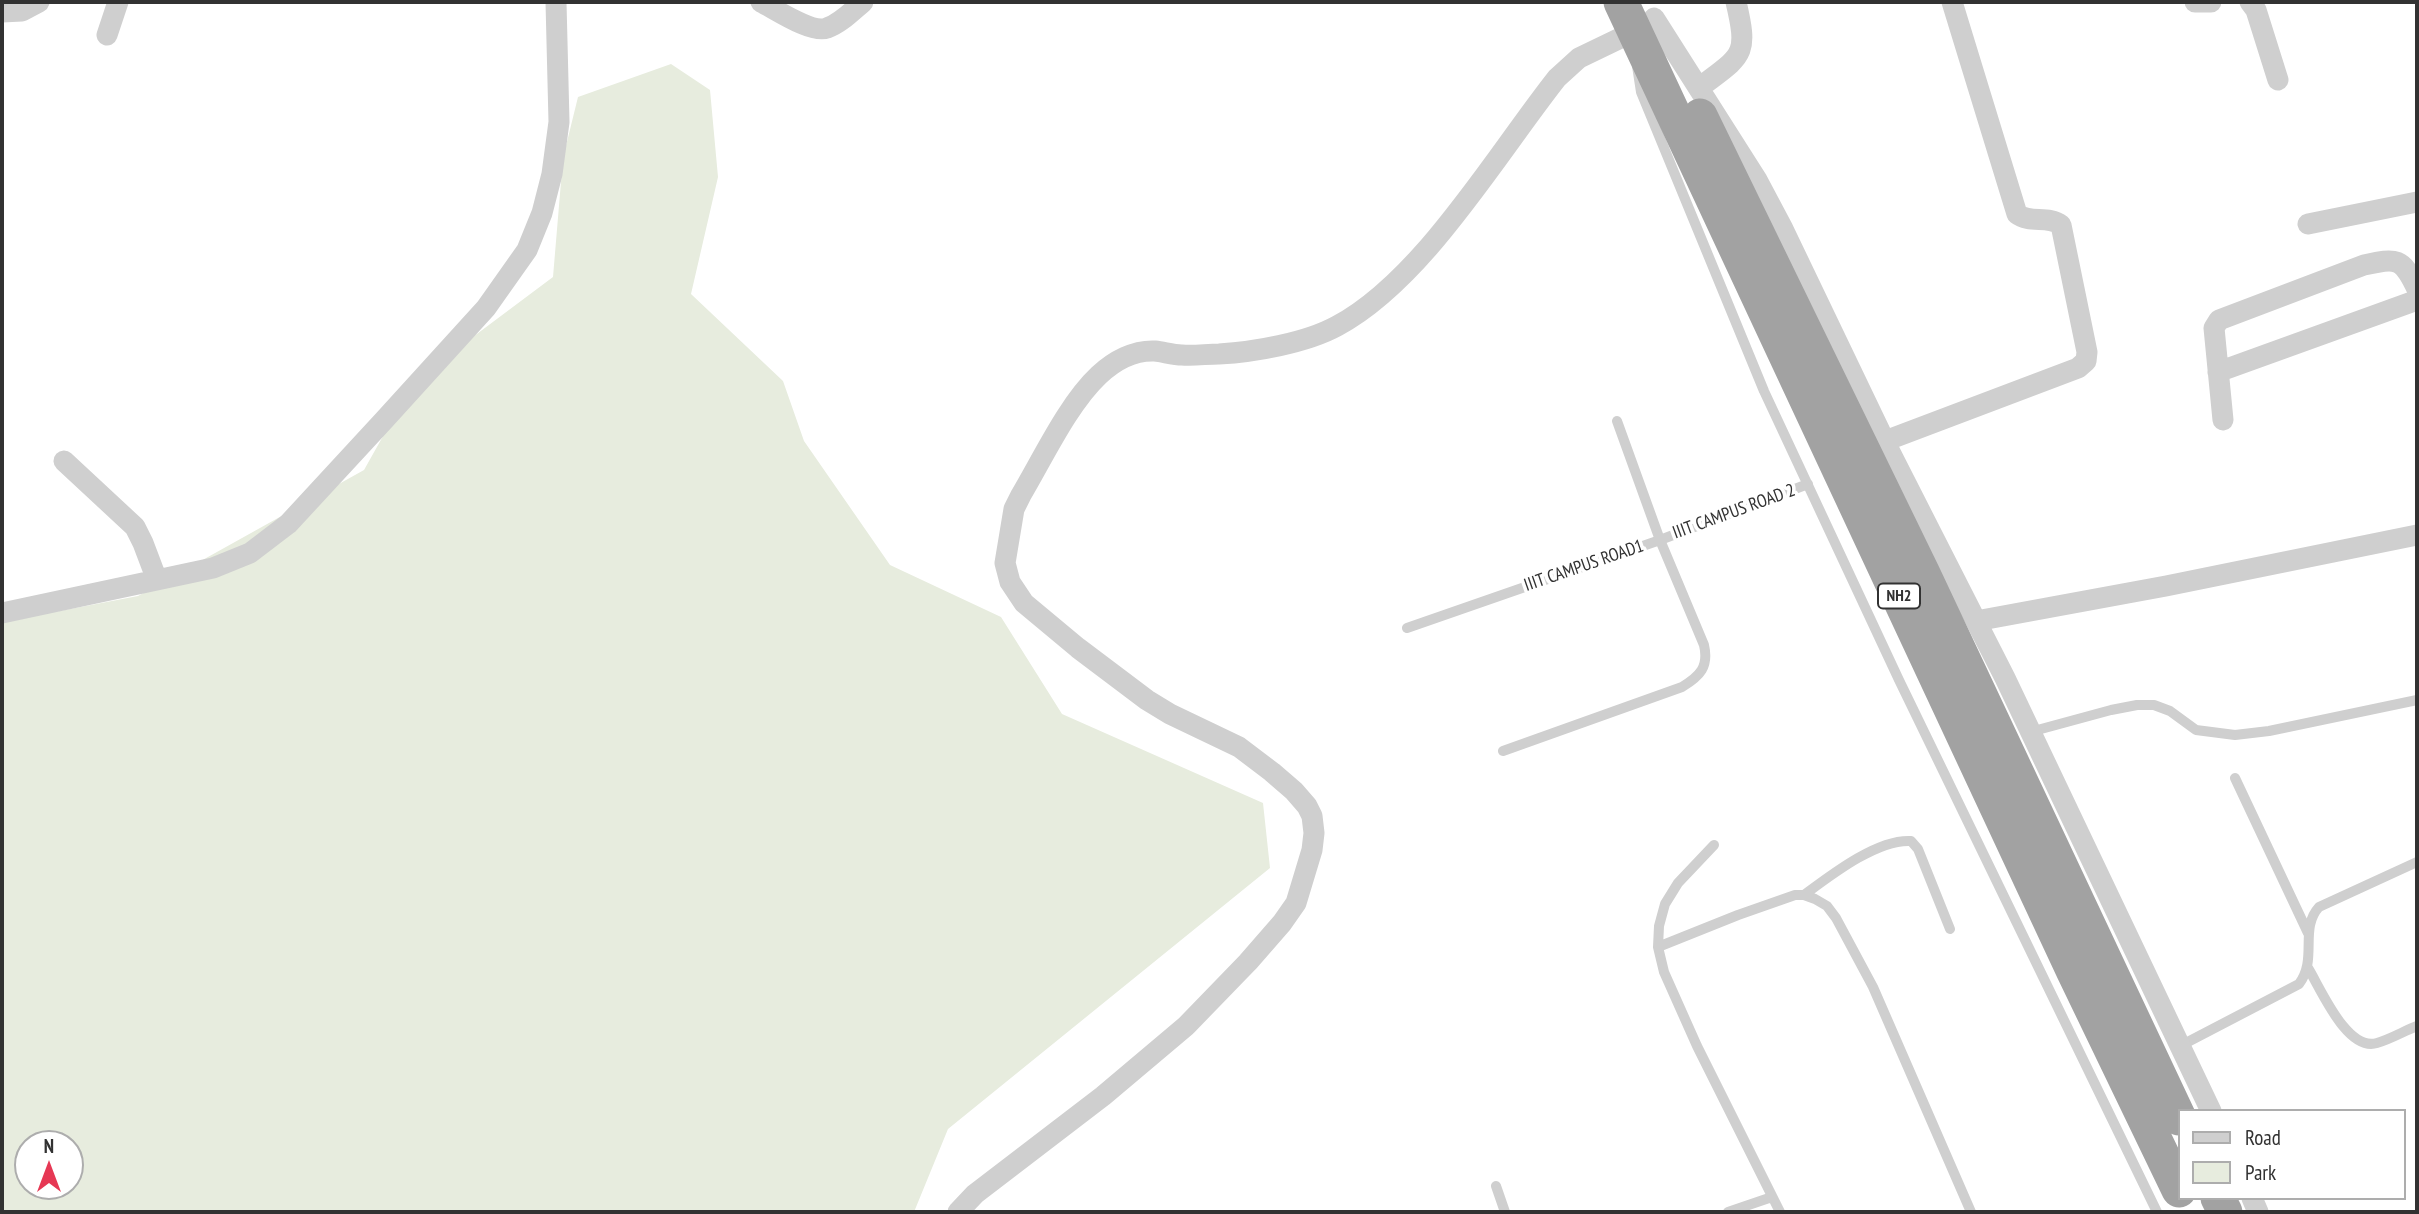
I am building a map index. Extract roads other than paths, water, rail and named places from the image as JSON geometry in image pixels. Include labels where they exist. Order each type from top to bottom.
[{"type":"highway","name":"NH2","points":[[1639,18],[1928,584],[2178,1116]]},
{"type":"highway","name":"NH2","points":[[1639,18],[2074,972],[2178,1188]]},
{"type":"street","points":[[2,12],[22,11],[39,2]]},
{"type":"street","points":[[107,35],[118,2]]},
{"type":"street","points":[[2,612],[213,568],[250,553],[288,524],[485,308],[522,257],[542,213],[554,161],[559,122],[556,2]]},
{"type":"street","points":[[761,2],[820,30],[837,23],[863,2]]},
{"type":"street","points":[[1699,88],[1738,56],[1743,46],[1743,28],[1737,2]]},
{"type":"street","points":[[1885,441],[2078,368],[2086,361],[2087,352],[2061,225],[2054,220],[2023,219],[2017,214],[1952,2]]},
{"type":"street","points":[[2195,2],[2211,2]]},
{"type":"street","points":[[2250,2],[2256,10],[2278,80]]},
{"type":"street","points":[[958,1212],[975,1194],[1103,1096],[1186,1026],[1282,923],[1296,903],[1312,850],[1312,816],[1294,791],[1239,747],[1147,700],[1024,603],[1010,582],[1005,563],[1012,519],[1021,495],[1078,400],[1099,375],[1132,353],[1144,351],[1181,355],[1222,354],[1298,340],[1335,327],[1375,300],[1446,225],[1557,78],[1579,58],[1639,18],[1699,88],[1783,229],[2030,732],[2210,1109]]},
{"type":"street","points":[[2308,223],[2417,202]]},
{"type":"street","points":[[2223,420],[2214,328],[2219,320],[2364,265],[2379,262],[2392,260],[2408,269],[2417,289]]},
{"type":"street","points":[[2218,372],[2417,300]]},
{"type":"street","points":[[64,461],[135,527],[157,580]]},
{"type":"street","points":[[1976,621],[2417,535]]},
{"type":"lane","points":[[1639,18],[1636,72],[1641,92],[1764,391],[1899,680],[2157,1212]]},
{"type":"lane","points":[[1617,421],[1660,540]]},
{"type":"lane","name":"IIIT CAMPUS ROAD 2","points":[[1660,540],[1808,485]]},
{"type":"lane","name":"IIIT CAMPUS ROAD1","points":[[1407,628],[1660,540],[1704,645],[1707,656],[1700,676],[1682,687],[1503,751]]},
{"type":"lane","points":[[2030,732],[2111,710],[2154,705],[2170,710],[2196,730],[2235,735],[2269,731],[2417,701]]},
{"type":"lane","points":[[2235,778],[2309,936]]},
{"type":"lane","points":[[1658,947],[1774,902],[1804,895],[1853,861],[1894,843],[1911,841],[1918,849],[1950,929]]},
{"type":"lane","points":[[1714,845],[1678,883],[1665,904],[1659,926],[1658,947],[1664,972],[1697,1046],[1780,1212]]},
{"type":"lane","points":[[2180,1046],[2299,984],[2308,968],[2310,920],[2319,907],[2417,862]]},
{"type":"lane","points":[[1804,895],[1827,906],[1873,987],[1971,1212]]},
{"type":"lane","points":[[2308,968],[2346,1031],[2356,1040],[2364,1044],[2376,1044],[2417,1026]]},
{"type":"lane","points":[[1496,1186],[1505,1212]]},
{"type":"lane","points":[[1728,1212],[1772,1197]]}]
